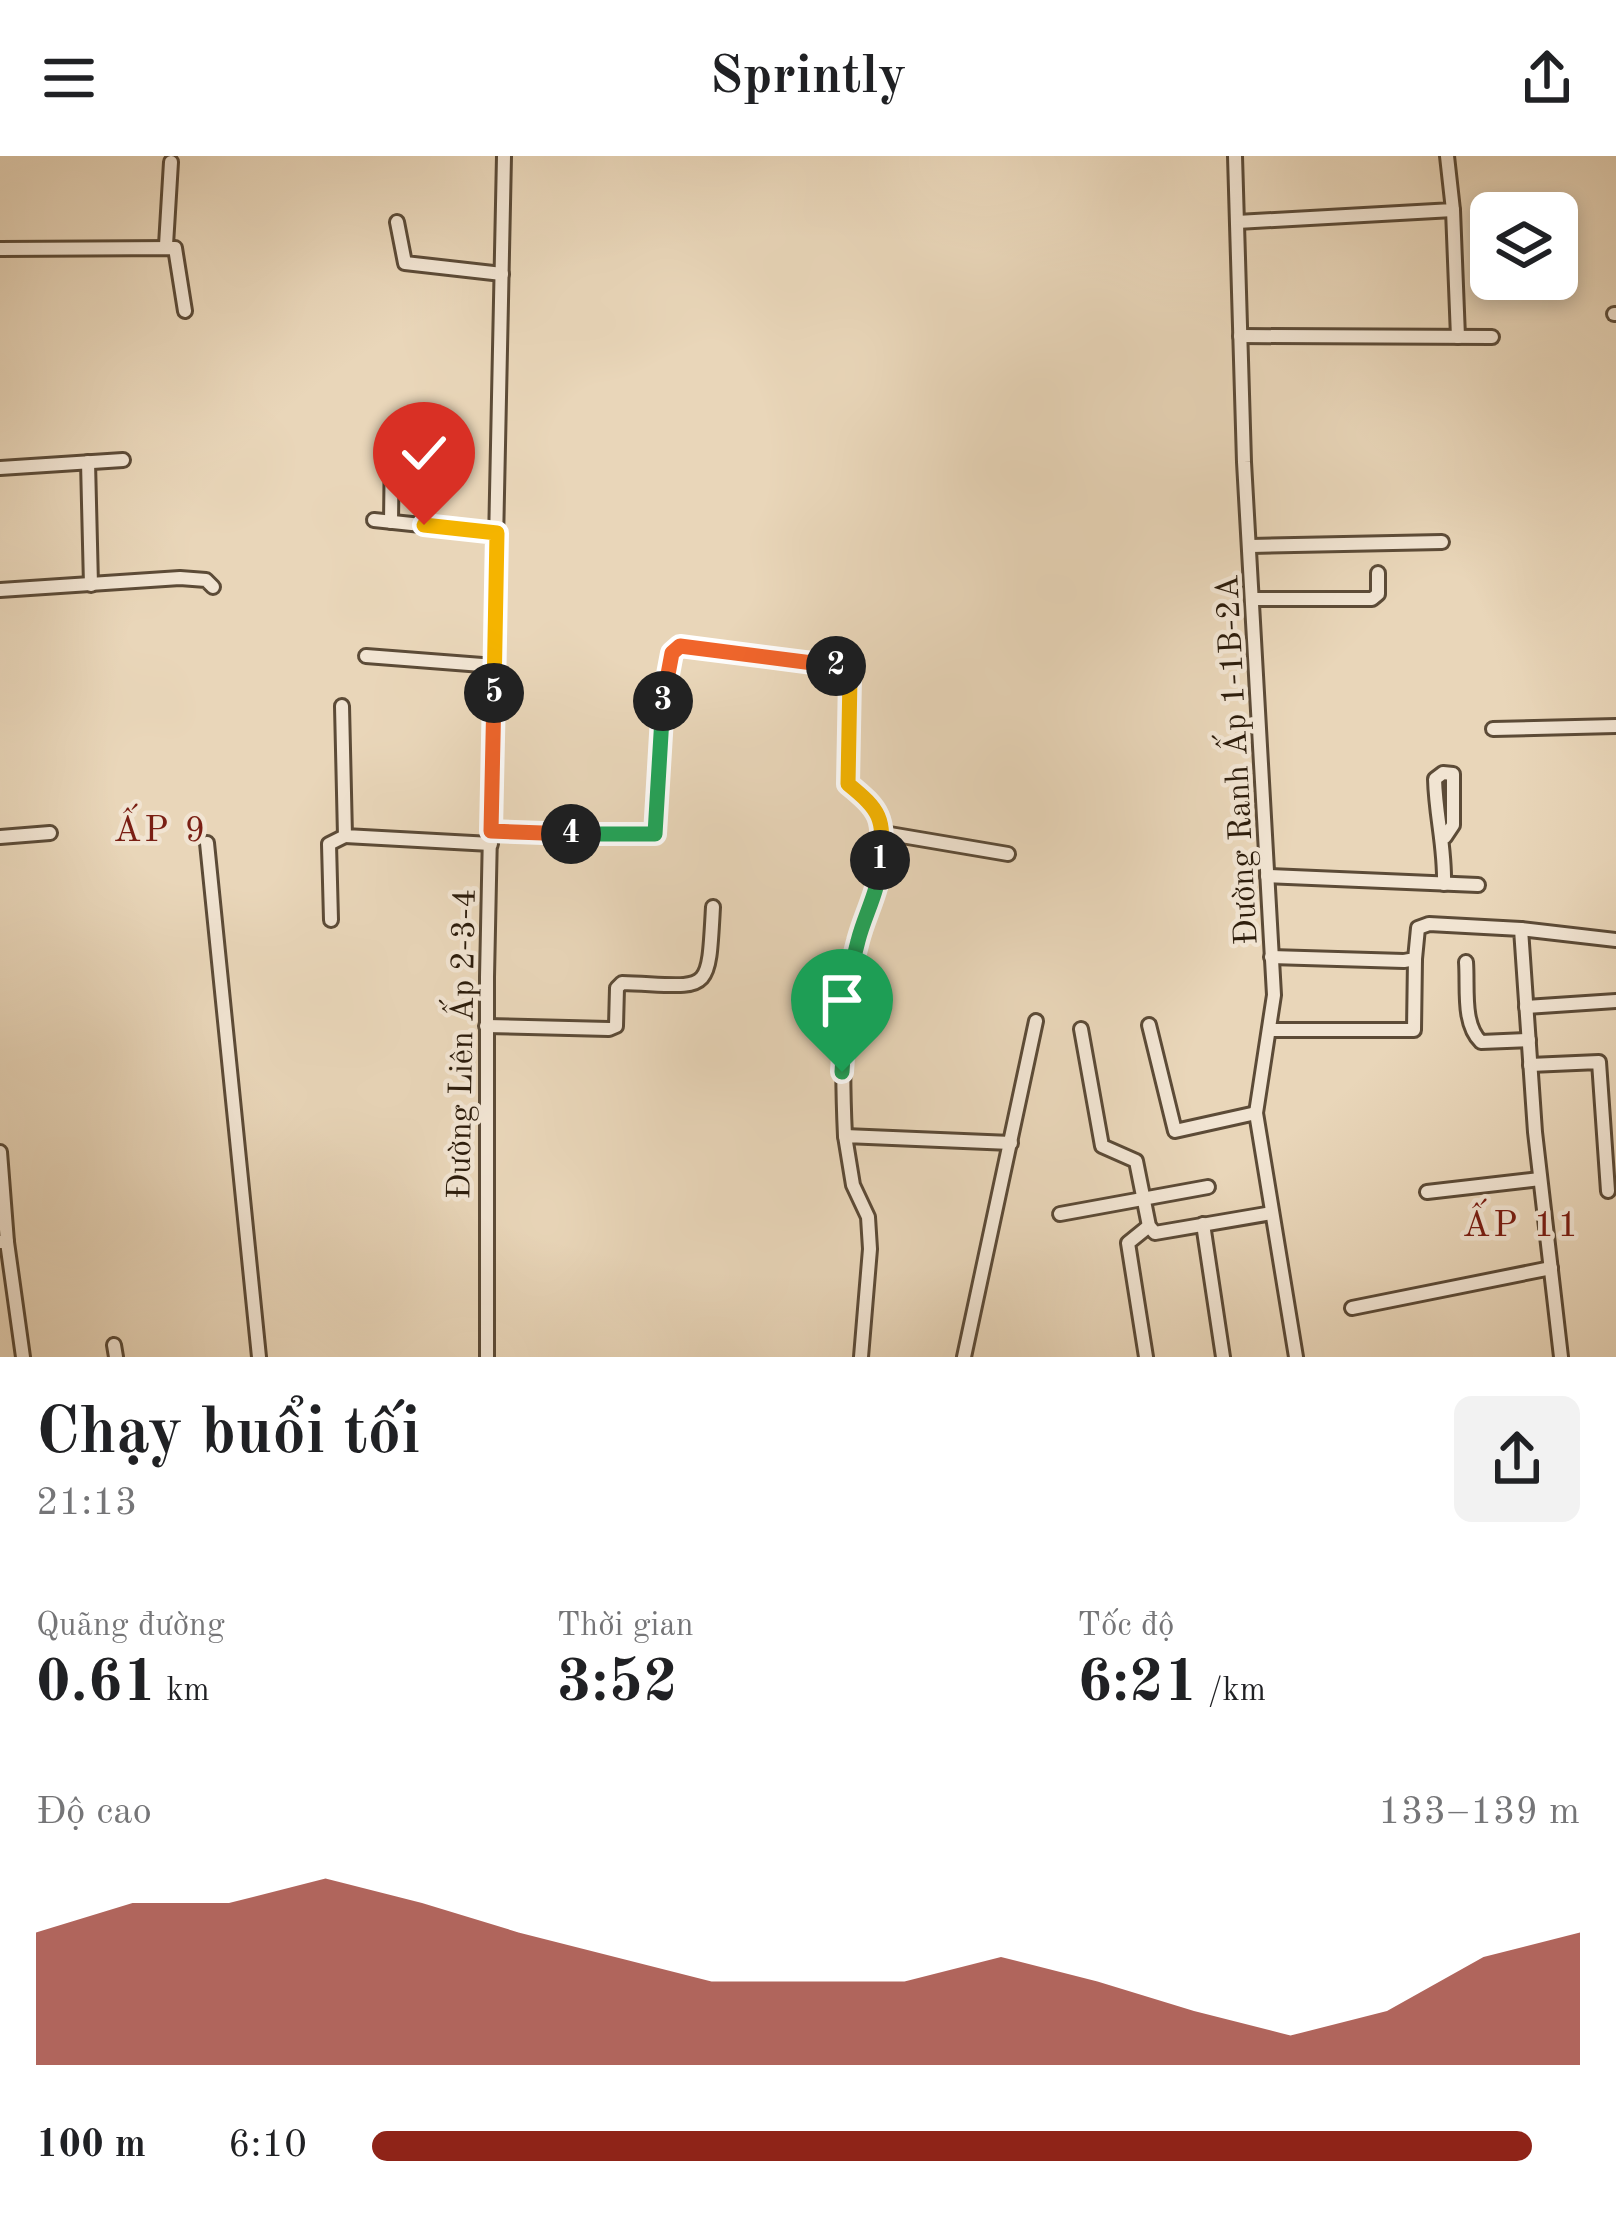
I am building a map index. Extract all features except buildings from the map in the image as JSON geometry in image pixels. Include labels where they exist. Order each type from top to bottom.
[{"type":"street","name":"Đường Liên Ấp 2-3-4","points":[[488,1357],[486,1026],[505,156]]},
{"type":"street","name":"Đường Ranh Ấp 1-1B-2A","points":[[1235,156],[1244,462],[1274,995],[1256,1113],[1296,1357]]},
{"type":"street","points":[[1448,156],[1458,337]]},
{"type":"street","points":[[166,245],[171,162]]},
{"type":"street","points":[[1237,222],[1453,210]]},
{"type":"street","points":[[397,223],[405,263],[502,274]]},
{"type":"street","points":[[0,249],[175,248],[184,311]]},
{"type":"street","points":[[1240,336],[1492,337]]},
{"type":"street","points":[[392,442],[392,522]]},
{"type":"street","points":[[0,468],[124,460]]},
{"type":"street","points":[[88,462],[91,585]]},
{"type":"street","points":[[374,520],[497,533]]},
{"type":"street","points":[[1251,546],[1442,542]]},
{"type":"street","points":[[1253,599],[1372,599],[1378,594],[1378,573]]},
{"type":"street","points":[[0,590],[197,578],[213,587]]},
{"type":"street","points":[[331,920],[329,844],[344,836],[655,834],[664,691],[672,653],[680,646],[844,667],[850,677],[848,784],[876,807],[884,833],[877,886],[858,939],[847,996],[842,1072],[853,1185],[868,1216],[861,1357]]},
{"type":"street","points":[[366,656],[495,666]]},
{"type":"street","points":[[342,706],[344,836]]},
{"type":"street","points":[[1493,729],[1616,726]]},
{"type":"street","points":[[0,837],[50,833]]},
{"type":"street","points":[[884,833],[1008,854]]},
{"type":"street","points":[[1444,837],[1444,884]]},
{"type":"street","points":[[207,843],[259,1357]]},
{"type":"street","points":[[1267,876],[1478,885]]},
{"type":"street","points":[[486,1026],[616,1026],[617,988],[622,983],[687,985],[703,980],[709,971],[713,907]]},
{"type":"street","points":[[1270,1030],[1414,1030],[1418,928],[1429,924],[1616,940]]},
{"type":"street","points":[[1521,929],[1540,1179],[1561,1357]]},
{"type":"street","points":[[1271,957],[1414,959]]},
{"type":"street","points":[[1466,962],[1474,1037],[1480,1042],[1528,1040]]},
{"type":"street","points":[[1526,1007],[1616,1001]]},
{"type":"street","points":[[964,1357],[1036,1021]]},
{"type":"street","points":[[1149,1025],[1175,1131],[1256,1113]]},
{"type":"street","points":[[1082,1029],[1102,1146],[1136,1161],[1149,1226],[1156,1233],[1272,1213]]},
{"type":"street","points":[[1530,1065],[1616,1060]]},
{"type":"street","points":[[1599,1061],[1608,1191]]},
{"type":"street","points":[[845,1136],[1011,1143]]},
{"type":"street","points":[[0,1152],[4,1242],[23,1357]]},
{"type":"street","points":[[1427,1192],[1540,1179]]},
{"type":"street","points":[[1060,1214],[1208,1187]]},
{"type":"street","points":[[1203,1225],[1223,1357]]},
{"type":"street","points":[[1145,1357],[1128,1243],[1149,1226]]},
{"type":"street","points":[[1352,1308],[1551,1268]]},
{"type":"district","name":"ẤP 9","points":[[161,828]]},
{"type":"district","name":"ẤP 11","points":[[1522,1223]]},
{"type":"route","points":[[424,525],[497,533],[491,831],[655,834],[664,691],[672,653],[680,646],[844,667],[850,677],[848,784],[876,807],[884,833],[880,874],[858,939],[847,996],[842,1072]]}]
